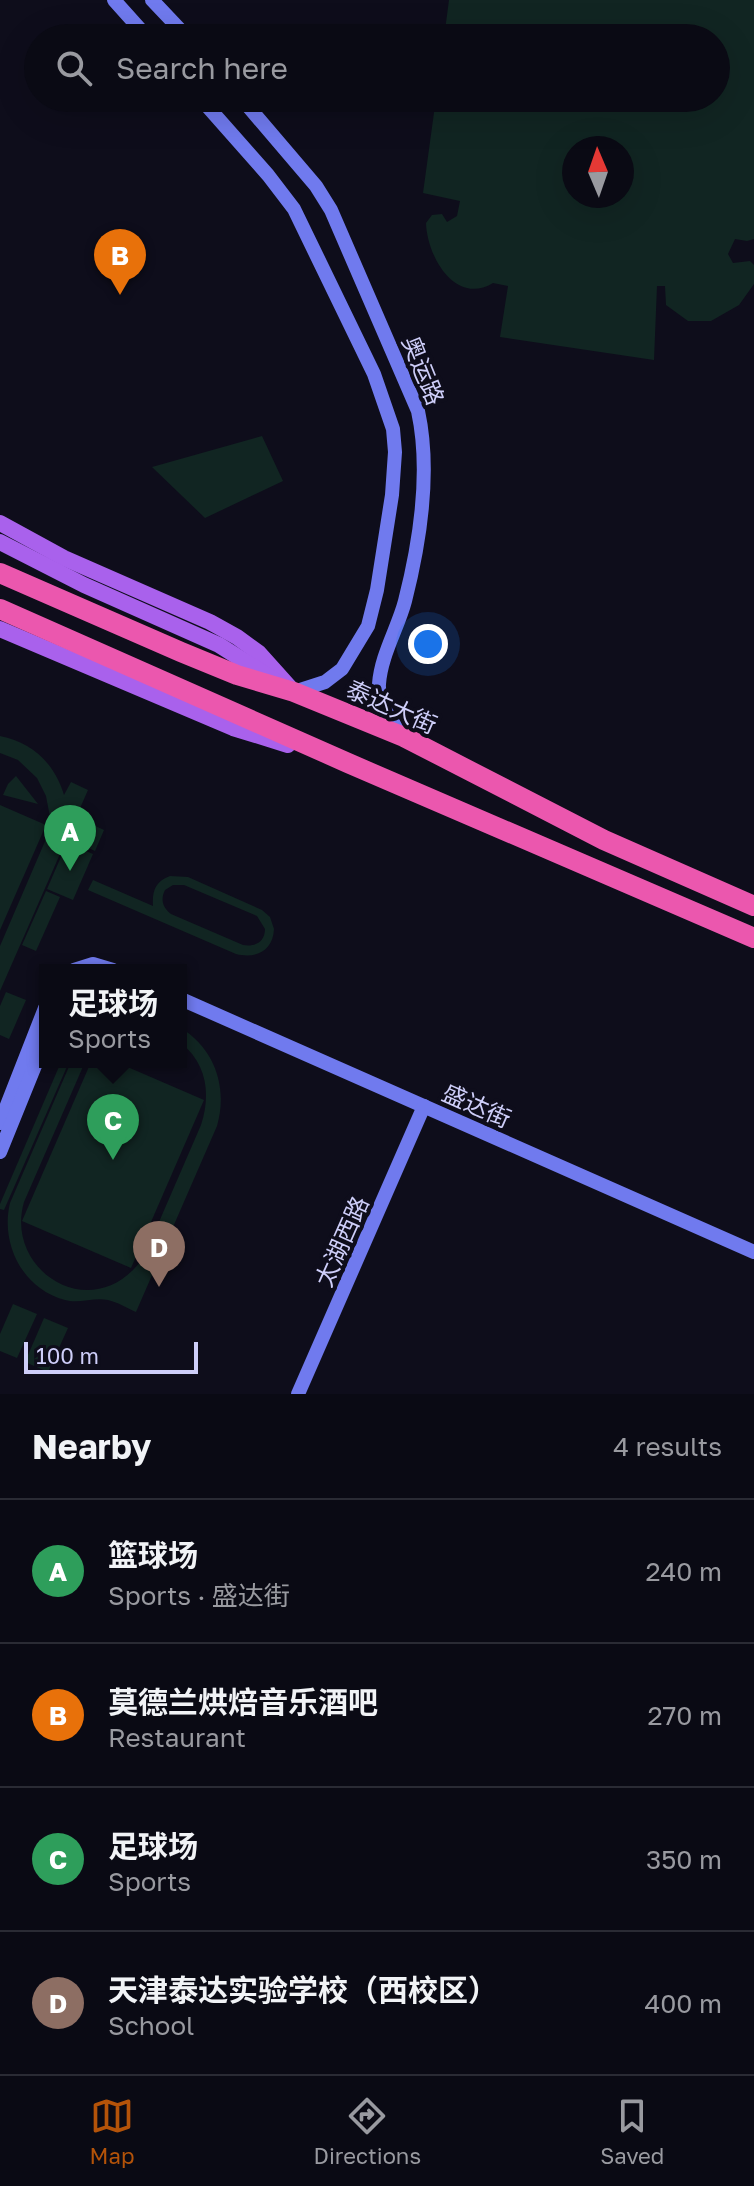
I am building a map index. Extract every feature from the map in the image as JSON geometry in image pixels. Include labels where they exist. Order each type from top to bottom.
[{"type":"highway","name":"泰达大街","points":[[0,573],[237,675],[294,692],[404,737],[604,840],[754,906]]},
{"type":"highway","points":[[0,609],[748,937]]},
{"type":"main road","points":[[0,523],[64,558],[210,622],[237,637],[259,653],[294,692]]},
{"type":"main road","points":[[0,542],[84,585],[219,645],[294,692]]},
{"type":"main road","points":[[0,629],[233,728],[348,763]]},
{"type":"street","points":[[114,0],[135,24]]},
{"type":"street","points":[[152,0],[175,24]]},
{"type":"street","name":"奥运路","points":[[212,112],[294,209],[374,374],[393,429],[392,495],[368,626],[342,669],[325,682],[294,692]]},
{"type":"street","name":"奥运路","points":[[253,112],[316,186],[331,210],[418,411],[423,433],[423,462],[418,530],[405,602],[379,685],[390,720],[404,737]]},
{"type":"street","name":"盛达街","points":[[187,1002],[754,1261]]},
{"type":"street","name":"盛达街","points":[[187,1012],[754,1252]]},
{"type":"street","points":[[0,1123],[39,1023]]},
{"type":"street","points":[[0,1152],[39,1056]]},
{"type":"street","name":"太湖西路","points":[[298,1394],[422,1110]]},
{"type":"green space","points":[[449,0],[754,0],[754,239],[735,239],[728,254],[733,263],[750,261],[754,265],[754,284],[739,305],[711,321],[688,321],[666,305],[665,286],[657,286],[654,360],[500,337],[508,286],[493,283],[467,288],[455,283],[438,263],[432,250],[426,223],[432,215],[442,214],[447,222],[457,216],[460,201],[423,193],[434,112],[730,112],[730,24],[446,24]]},
{"type":"green space","points":[[262,436],[283,481],[205,518],[152,467]]},
{"type":"green space","points":[[0,736],[22,743],[41,756],[55,774],[64,795],[71,782],[88,790],[0,991],[0,946],[46,839],[50,817],[46,796],[37,778],[18,760],[0,753]]},
{"type":"green space","points":[[16,776],[38,804],[3,795]]},
{"type":"green space","points":[[0,805],[46,825],[0,930]]},
{"type":"green space","points":[[78,818],[104,830],[95,851],[69,839]]},
{"type":"green space","points":[[67,843],[93,854],[73,900],[47,889]]},
{"type":"green space","points":[[170,876],[188,877],[262,910],[270,917],[274,929],[267,948],[257,954],[236,954],[88,890],[93,880],[153,906],[156,888]],"holes":[[[173,885],[184,885],[257,916],[265,934],[255,944],[243,945],[171,914],[163,904],[165,890]]]},
{"type":"green space","points":[[46,891],[60,897],[36,951],[22,945]]},
{"type":"green space","points":[[6,992],[26,1000],[9,1039],[0,1035],[0,1006]]},
{"type":"green space","points":[[187,1032],[203,1047],[216,1071],[220,1112],[217,1126],[136,1312],[108,1300],[70,1301],[50,1294],[37,1286],[18,1263],[8,1234],[8,1218],[10,1203],[68,1068],[82,1068],[24,1202],[21,1226],[26,1248],[37,1266],[53,1280],[72,1288],[93,1290],[114,1284],[134,1269],[143,1257],[201,1125],[206,1091],[201,1070],[187,1048]]},
{"type":"green space","points":[[58,1068],[66,1068],[4,1210],[0,1209]]},
{"type":"green space","points":[[88,1068],[130,1068],[204,1100],[131,1268],[22,1221]]},
{"type":"green space","points":[[13,1304],[37,1314],[17,1358],[0,1351],[0,1334]]},
{"type":"green space","points":[[44,1318],[68,1328],[48,1372],[25,1362]]},
{"type":"place","name":"莫德兰烘焙音乐酒吧","points":[[120,295]]},
{"type":"place","name":"篮球场","points":[[70,871]]},
{"type":"place","name":"足球场","points":[[113,1160]]},
{"type":"place","name":"天津泰达实验学校（西校区）","points":[[159,1287]]}]
